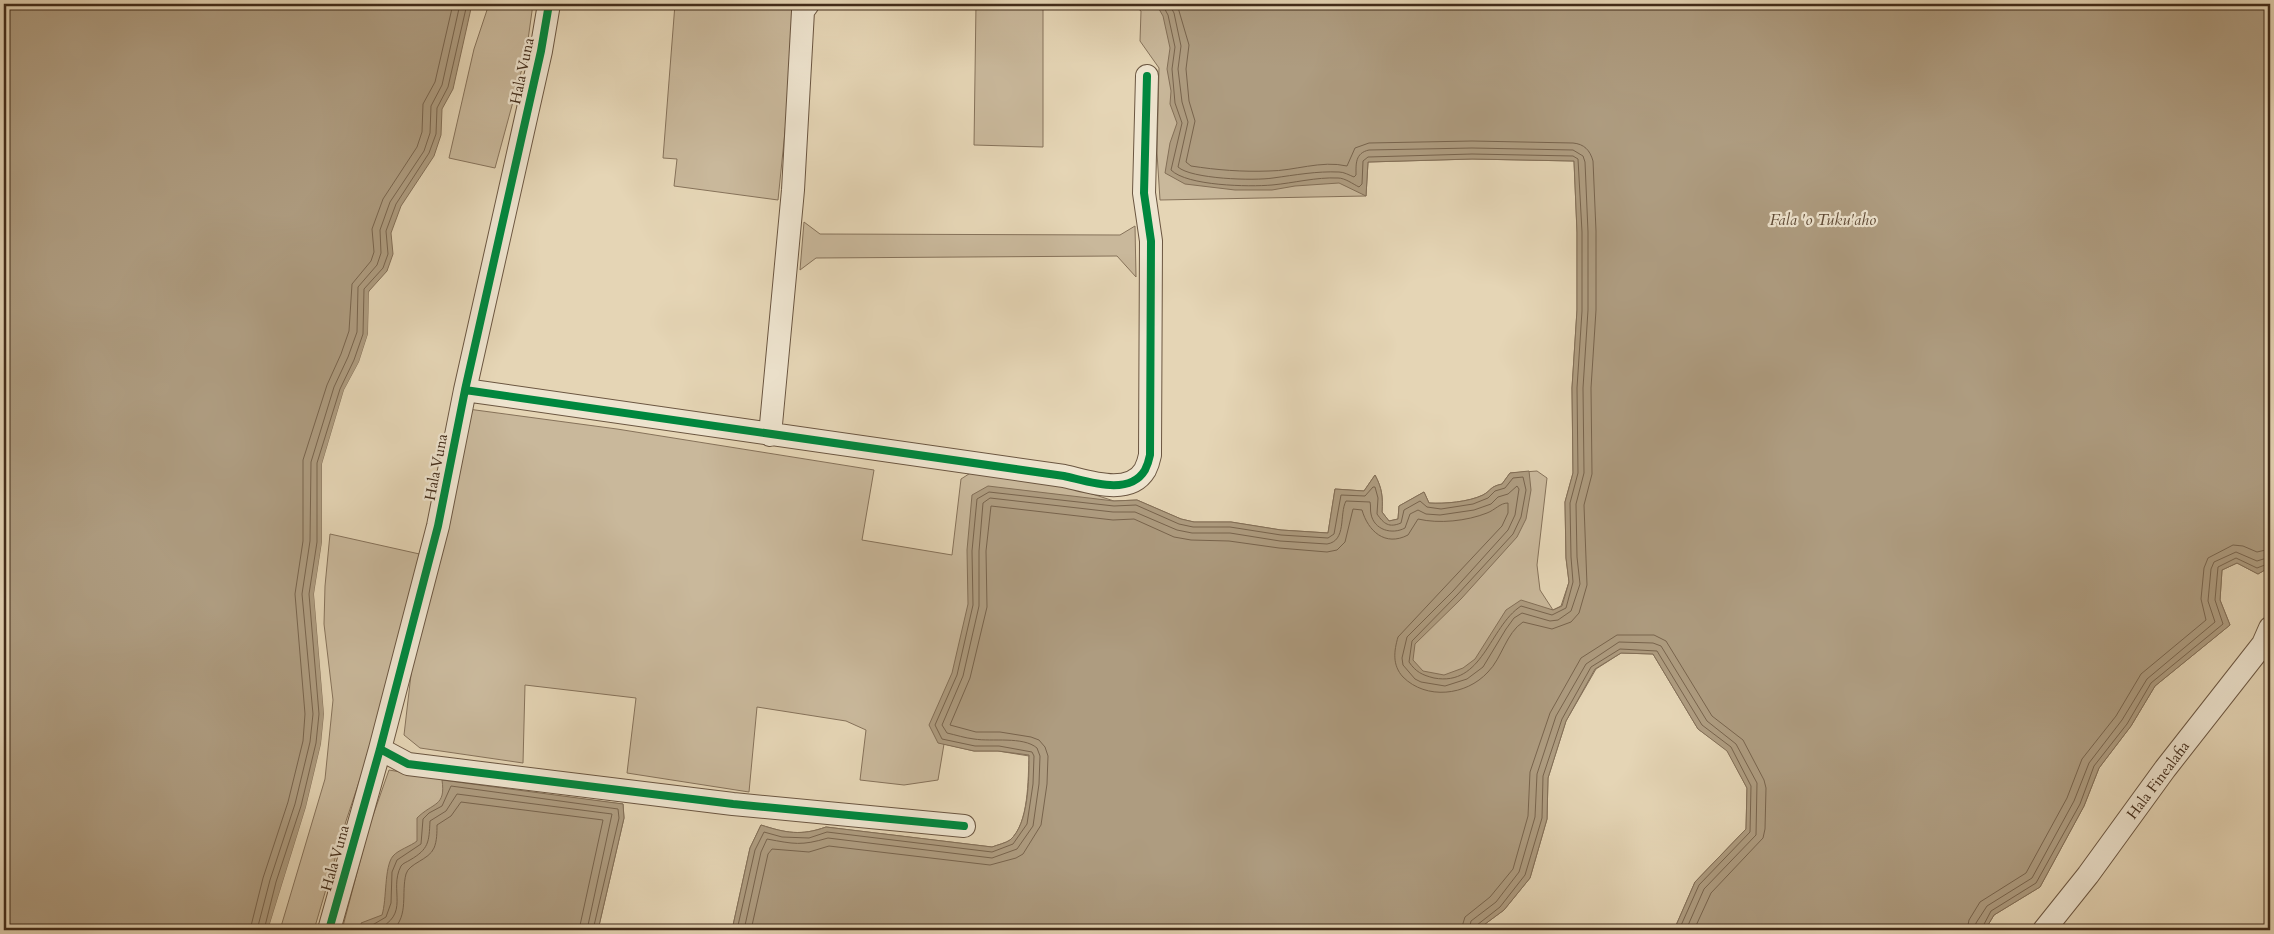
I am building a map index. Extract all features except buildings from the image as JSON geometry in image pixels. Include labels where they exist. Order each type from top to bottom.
[{"type":"street","name":"Hala Vuna","points":[[329,930],[380,749],[438,526],[465,390],[523,134],[549,4]]},
{"type":"street","points":[[770,435],[793,190],[803,11],[808,4]]},
{"type":"street","points":[[465,390],[1064,476],[1097,483],[1118,485],[1135,481],[1144,470],[1150,455],[1151,241],[1144,193],[1147,76]]},
{"type":"street","name":"Hala Finealafia","points":[[2044,930],[2088,875],[2165,769],[2263,644],[2270,628]]},
{"type":"street","points":[[380,749],[408,764],[733,804],[964,826]]},
{"type":"shaded area","points":[[489,4],[533,4],[526,54],[495,168],[449,158],[474,49]]},
{"type":"shaded area","points":[[675,4],[798,4],[778,200],[674,186],[677,159],[663,158]]},
{"type":"shaded area","points":[[976,4],[1043,4],[1043,147],[974,145]]},
{"type":"shaded area","points":[[1132,4],[2270,4],[2270,567],[2258,574],[2237,563],[2222,570],[2220,600],[2230,625],[2155,686],[2131,726],[2099,768],[2084,806],[2040,887],[1994,915],[1985,930],[1674,930],[1695,882],[1746,829],[1747,788],[1727,750],[1698,729],[1653,654],[1621,653],[1596,669],[1566,721],[1548,778],[1547,819],[1530,878],[1504,910],[1477,930],[1171,791],[732,930],[750,848],[761,825],[794,832],[809,832],[826,827],[992,847],[1010,840],[1021,823],[1028,788],[1029,756],[998,751],[974,751],[944,744],[938,780],[904,785],[860,780],[866,730],[846,721],[757,707],[749,792],[627,773],[636,698],[525,685],[523,763],[420,748],[404,735],[412,666],[468,409],[617,429],[874,470],[862,540],[952,555],[961,479],[972,472],[1037,481],[1083,491],[1114,501],[1137,500],[1181,519],[1194,522],[1231,522],[1281,530],[1328,533],[1335,489],[1364,491],[1375,475],[1382,493],[1382,512],[1389,521],[1398,519],[1399,506],[1424,492],[1429,503],[1464,501],[1483,495],[1493,487],[1502,484],[1510,473],[1537,471],[1547,478],[1537,565],[1540,590],[1553,610],[1561,606],[1569,582],[1566,558],[1565,502],[1573,473],[1572,388],[1577,310],[1577,232],[1574,161],[1472,159],[1368,162],[1366,196],[1160,200],[1157,153],[1159,68],[1140,41],[1141,11]]},
{"type":"shaded area","points":[[804,222],[820,234],[1120,235],[1135,226],[1136,277],[1117,256],[816,258],[800,270]]},
{"type":"shaded area","points":[[330,534],[424,555],[371,746],[346,821],[314,930],[280,930],[325,779],[333,700],[324,624],[325,586]]},
{"type":"shaded area","points":[[389,770],[494,788],[623,804],[624,818],[598,930],[342,930],[369,827]]},
{"type":"water","points":[[4,4],[472,4],[453,89],[442,109],[441,135],[434,156],[401,206],[391,233],[393,254],[387,271],[369,291],[368,334],[359,362],[344,390],[322,464],[322,542],[314,594],[324,714],[321,744],[306,807],[268,930],[4,930]]},
{"type":"water","name":"Fala 'o Tuku'aho","points":[[1156,4],[2270,4],[2270,567],[2258,574],[2237,563],[2222,570],[2220,600],[2230,625],[2155,686],[2131,726],[2099,768],[2084,806],[2040,887],[1994,915],[1985,930],[1674,930],[1695,882],[1746,829],[1747,788],[1727,751],[1698,729],[1653,654],[1621,653],[1595,669],[1566,721],[1548,778],[1547,819],[1530,878],[1504,910],[1477,930],[732,930],[750,848],[761,825],[794,832],[809,832],[826,827],[992,847],[1010,840],[1016,833],[1021,823],[1027,800],[1029,755],[998,751],[974,751],[938,743],[929,725],[952,673],[968,604],[967,550],[972,495],[988,486],[1114,501],[1137,500],[1181,519],[1194,522],[1231,522],[1281,530],[1328,533],[1335,489],[1364,491],[1375,475],[1382,493],[1382,512],[1389,521],[1398,519],[1399,506],[1424,492],[1429,503],[1464,501],[1483,495],[1493,487],[1502,484],[1510,473],[1529,471],[1531,490],[1526,519],[1517,537],[1461,599],[1415,644],[1413,660],[1423,671],[1444,675],[1463,668],[1475,659],[1506,610],[1521,600],[1553,610],[1562,606],[1569,582],[1566,558],[1565,502],[1573,473],[1572,388],[1577,310],[1577,232],[1574,161],[1472,159],[1368,162],[1366,196],[1339,183],[1295,186],[1272,190],[1235,190],[1185,184],[1165,173],[1170,143],[1177,123],[1170,104],[1171,91],[1167,69],[1170,48],[1163,16]]},
{"type":"water","points":[[442,780],[623,804],[624,818],[598,930],[363,930],[361,923],[382,915],[390,861],[395,854],[417,841],[417,818],[440,800],[443,789]]},
{"type":"pier","points":[[369,291],[371,294],[370,335],[361,363],[347,391],[324,464],[324,542],[316,594],[327,714],[324,744],[318,773],[299,840],[271,930],[268,930],[306,807],[321,744],[324,714],[314,594],[322,542],[322,464],[344,390],[359,362],[368,334]]},
{"type":"cycle path","points":[[329,930],[380,749],[438,526],[465,390],[541,51],[549,4]]},
{"type":"cycle path","points":[[465,390],[1064,476],[1107,485],[1129,483],[1138,478],[1145,470],[1150,455],[1151,241],[1144,193],[1147,76]]},
{"type":"cycle path","points":[[380,749],[408,764],[733,804],[964,826]]}]
